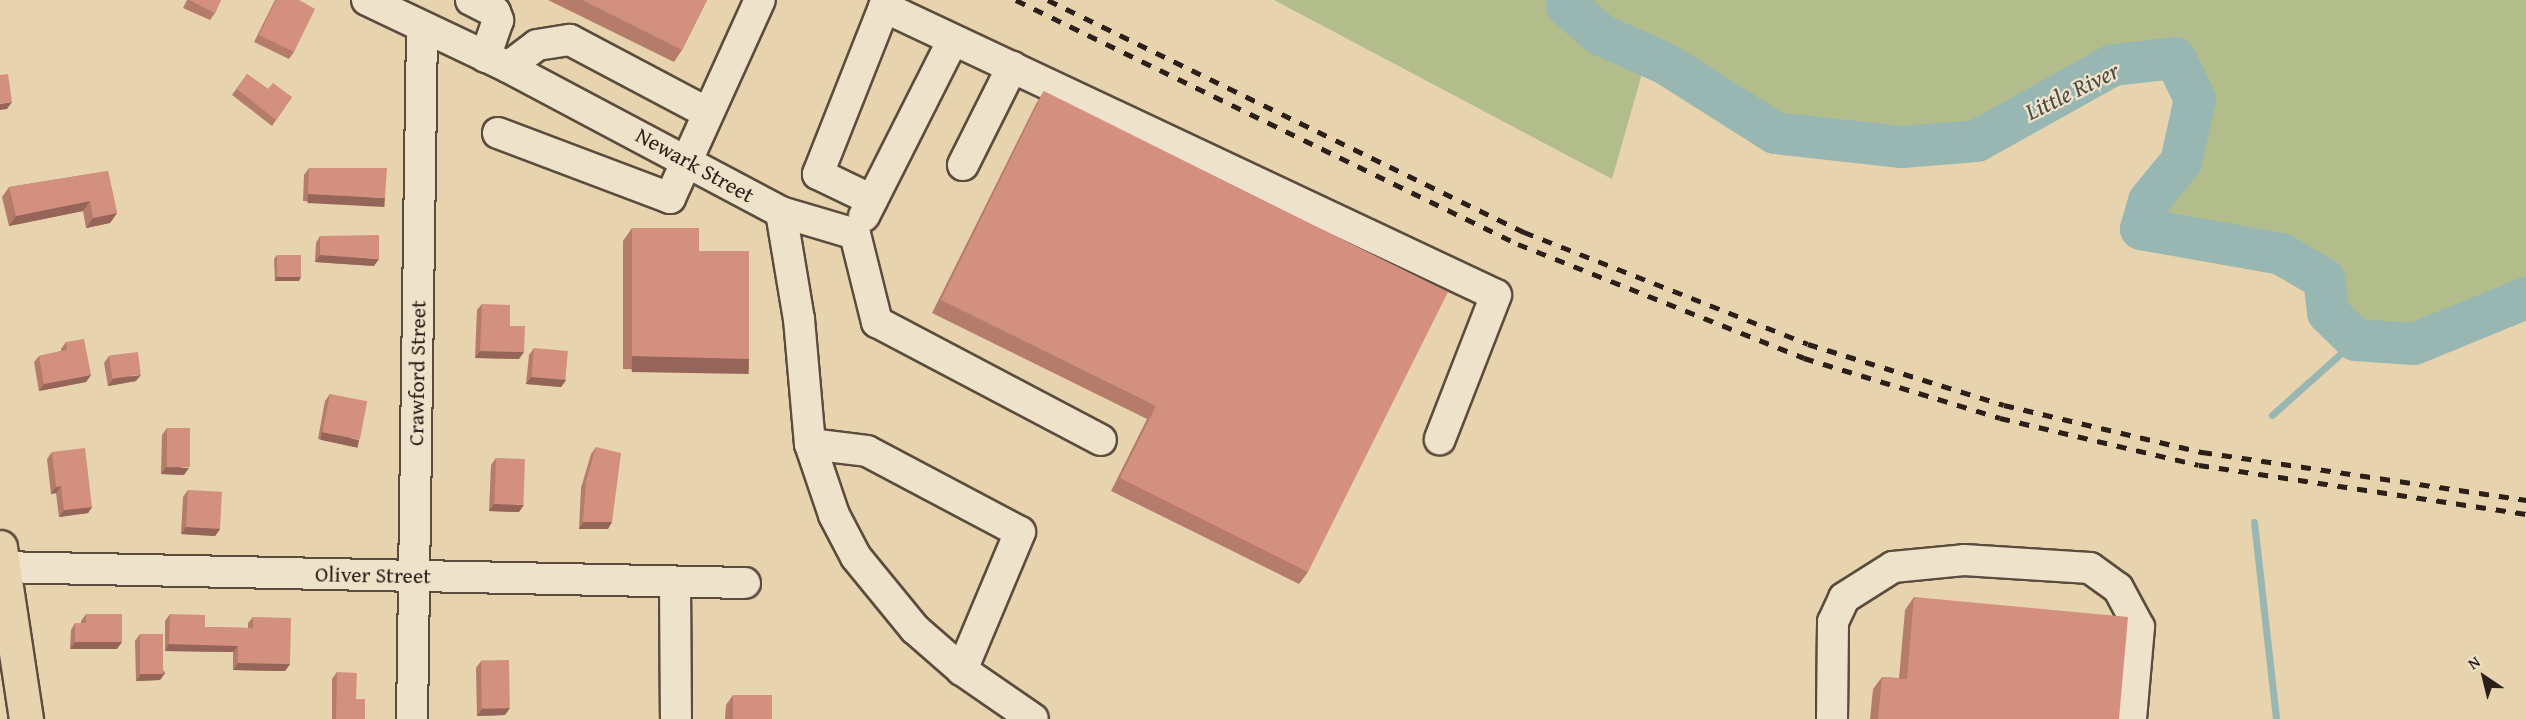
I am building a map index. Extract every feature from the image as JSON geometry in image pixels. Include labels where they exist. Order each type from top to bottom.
[{"type":"main road","points":[[1,560],[26,719]]},
{"type":"street","name":"Newark Street","points":[[367,0],[497,62],[687,160],[781,212],[799,319],[810,444],[818,479],[856,557],[883,593],[962,670],[1033,719]]},
{"type":"street","points":[[471,0],[495,12],[498,20],[497,62],[537,45],[570,40],[708,112]]},
{"type":"street","points":[[498,133],[670,198],[760,0]]},
{"type":"street","points":[[872,200],[818,174],[884,7],[1496,295],[1440,439]]},
{"type":"street","name":"Crawford Street","points":[[412,719],[422,28]]},
{"type":"street","points":[[953,40],[855,234],[877,322],[1101,440]]},
{"type":"street","points":[[963,165],[1012,67]]},
{"type":"street","points":[[781,212],[855,234]]},
{"type":"street","points":[[810,444],[867,451],[1020,532],[962,670]]},
{"type":"street","name":"Oliver Street","points":[[1,560],[414,576],[745,583]]},
{"type":"street","points":[[1832,719],[1833,622],[1844,598],[1893,567],[1964,560],[2090,568],[2118,588],[2139,627],[2132,719]]},
{"type":"street","points":[[675,582],[676,719]]},
{"type":"green space","points":[[1274,0],[2526,0],[2526,297],[2414,344],[2356,340],[2328,313],[2324,279],[2281,254],[2141,229],[2181,162],[2195,99],[2175,58],[2113,65],[1977,141],[1780,144],[1647,56],[1612,179]],"holes":[[[1571,9],[1641,52],[1601,35]]]},
{"type":"building","points":[[189,0],[221,0],[215,13]]},
{"type":"building","points":[[276,0],[299,0],[315,9],[294,52],[259,35]]},
{"type":"building","points":[[582,0],[707,0],[682,50]]},
{"type":"building","points":[[8,74],[12,102],[0,104],[0,75]]},
{"type":"building","points":[[247,74],[268,89],[273,83],[292,97],[276,120],[237,89]]},
{"type":"building","points":[[1044,91],[1448,292],[1308,572],[1120,478],[1156,406],[941,300]]},
{"type":"building","points":[[309,168],[387,168],[385,198],[308,194]]},
{"type":"building","points":[[108,171],[117,213],[93,218],[90,201],[16,216],[9,187]]},
{"type":"building","points":[[632,228],[699,228],[699,251],[749,251],[749,359],[632,356]]},
{"type":"building","points":[[379,235],[379,259],[320,255],[320,236]]},
{"type":"building","points":[[277,255],[301,255],[301,277],[277,277]]},
{"type":"building","points":[[482,304],[510,305],[510,326],[525,326],[524,352],[480,351]]},
{"type":"building","points":[[84,339],[91,375],[44,384],[39,356],[67,350],[66,342]]},
{"type":"building","points":[[534,348],[568,351],[565,380],[531,377]]},
{"type":"building","points":[[138,352],[141,375],[112,378],[109,356]]},
{"type":"building","points":[[330,394],[367,401],[360,440],[323,432]]},
{"type":"building","points":[[167,428],[190,428],[190,467],[167,467]]},
{"type":"building","points":[[596,447],[621,453],[612,522],[583,522],[586,481]]},
{"type":"building","points":[[85,448],[92,507],[64,510],[61,486],[56,487],[52,452]]},
{"type":"building","points":[[496,458],[525,459],[523,505],[494,504]]},
{"type":"building","points":[[188,490],[222,492],[220,529],[186,527]]},
{"type":"building","points":[[1914,597],[2128,617],[2119,719],[1878,719],[1882,677],[1907,679]]},
{"type":"building","points":[[86,614],[122,614],[122,642],[75,642],[75,623],[86,623]]},
{"type":"building","points":[[170,614],[205,615],[205,627],[253,628],[253,617],[291,618],[290,664],[238,663],[238,646],[169,644]]},
{"type":"building","points":[[140,634],[163,634],[163,674],[140,674]]},
{"type":"building","points":[[481,660],[509,660],[510,708],[482,708]]},
{"type":"building","points":[[337,672],[357,673],[356,699],[365,699],[365,719],[336,719]]},
{"type":"building","points":[[733,695],[772,695],[772,719],[733,719]]},
{"type":"waterway","name":"Little River","points":[[1573,0],[1567,6],[1601,35],[1666,64],[1775,133],[1902,147],[1977,141],[2113,65],[2175,58],[2195,99],[2181,162],[2149,201],[2141,229],[2281,254],[2324,279],[2328,313],[2356,340],[2414,344],[2526,298]]},
{"type":"waterway","points":[[2272,415],[2356,340]]},
{"type":"waterway","points":[[2254,522],[2276,719]]},
{"type":"railway","points":[[1016,0],[1518,244],[1804,358],[2000,418],[2199,465],[2526,514]]},
{"type":"railway","points":[[1048,0],[1524,232],[1808,344],[2004,405],[2202,452],[2526,500]]}]
